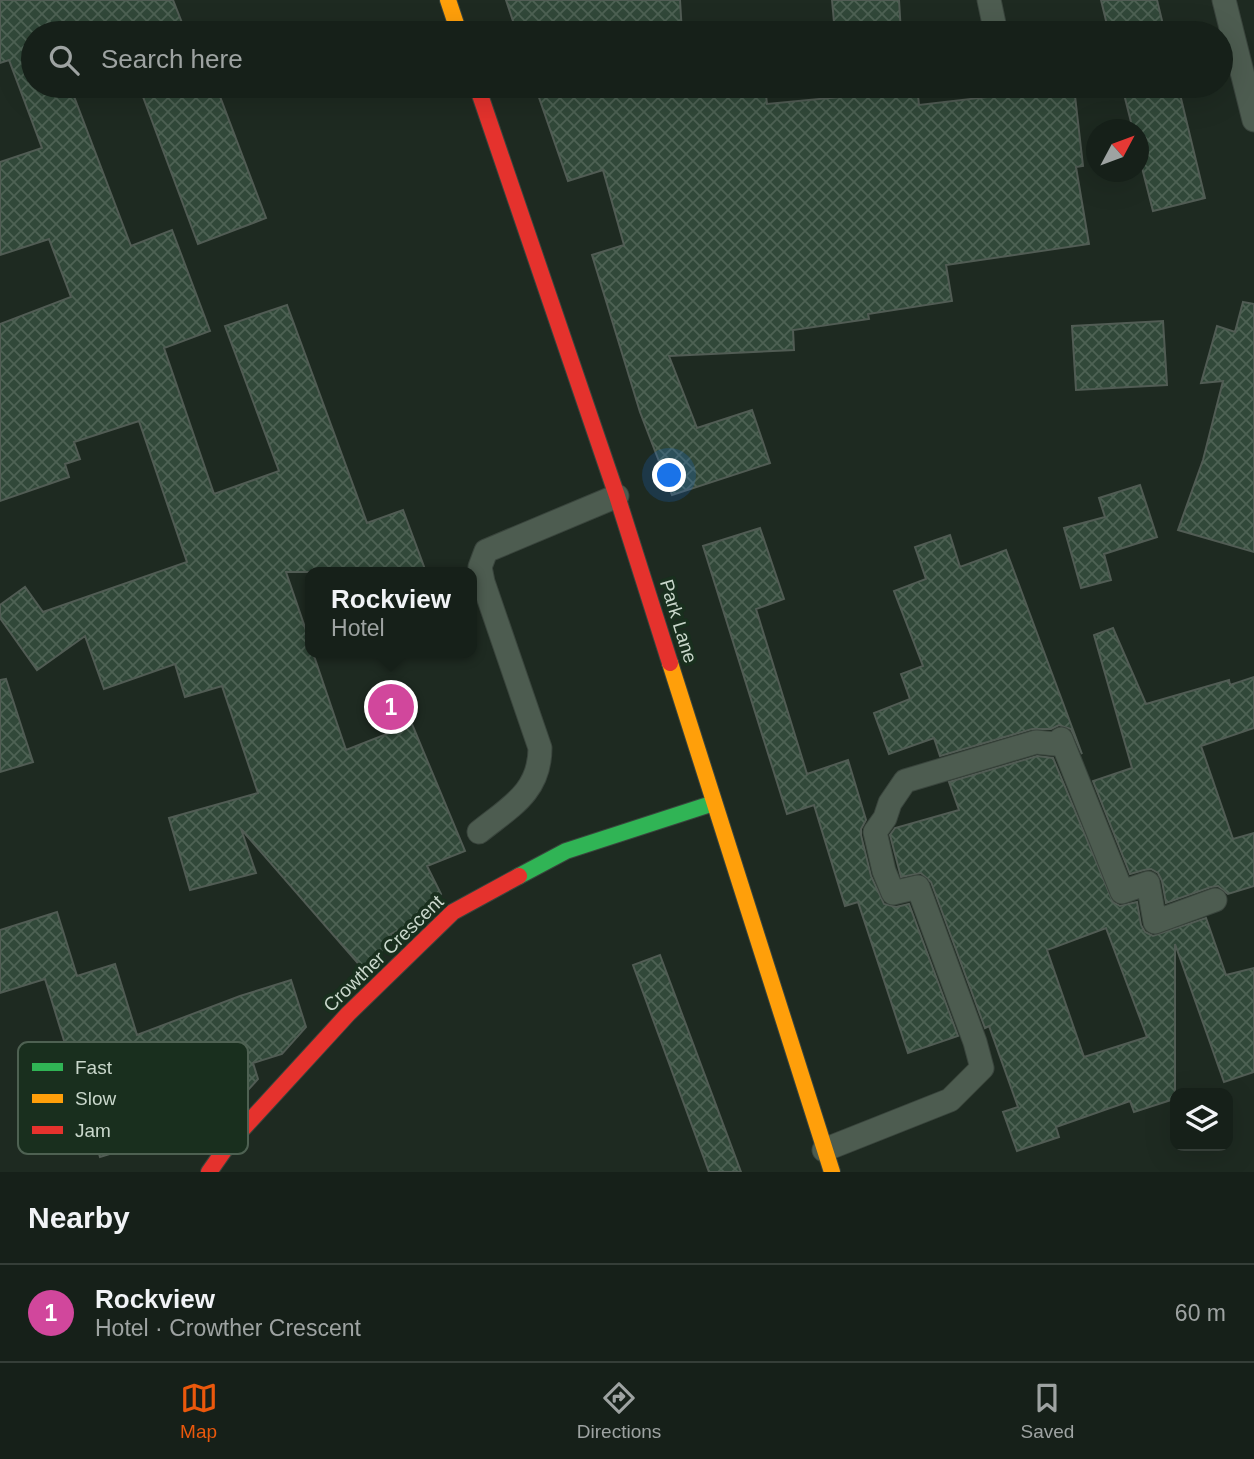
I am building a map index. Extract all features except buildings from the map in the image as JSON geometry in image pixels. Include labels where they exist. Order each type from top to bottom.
[{"type":"street","points":[[448,0],[455,21]]},
{"type":"street","name":"Park Lane","points":[[481,98],[617,496],[832,1172]]},
{"type":"street","name":"Crowther Crescent","points":[[248,1123],[348,1014],[453,912],[566,850],[714,803]]},
{"type":"street","name":"Crowther Crescent","points":[[209,1172],[222,1154]]},
{"type":"lane","points":[[989,0],[993,21]]},
{"type":"lane","points":[[1224,0],[1229,21]]},
{"type":"lane","points":[[1233,36],[1254,120]]},
{"type":"lane","points":[[479,832],[528,792],[540,762],[540,748],[483,582],[480,567],[486,551],[617,496]]},
{"type":"lane","points":[[824,1150],[950,1100],[982,1068],[918,887],[893,893],[884,871],[875,832],[905,781],[1036,741],[1055,744],[1061,739],[1122,892],[1148,883],[1155,922],[1215,900]]},
{"type":"traffic: fast","points":[[519,876],[566,851],[714,803]]},
{"type":"traffic: slow","points":[[448,0],[455,21]]},
{"type":"traffic: slow","points":[[670,663],[832,1172]]},
{"type":"traffic: jam","points":[[481,98],[617,496],[670,663]]},
{"type":"traffic: jam","points":[[248,1123],[348,1014],[453,912],[519,876]]},
{"type":"traffic: jam","points":[[209,1172],[222,1154]]},
{"type":"place","name":"Rockview","points":[[391,707]]}]
